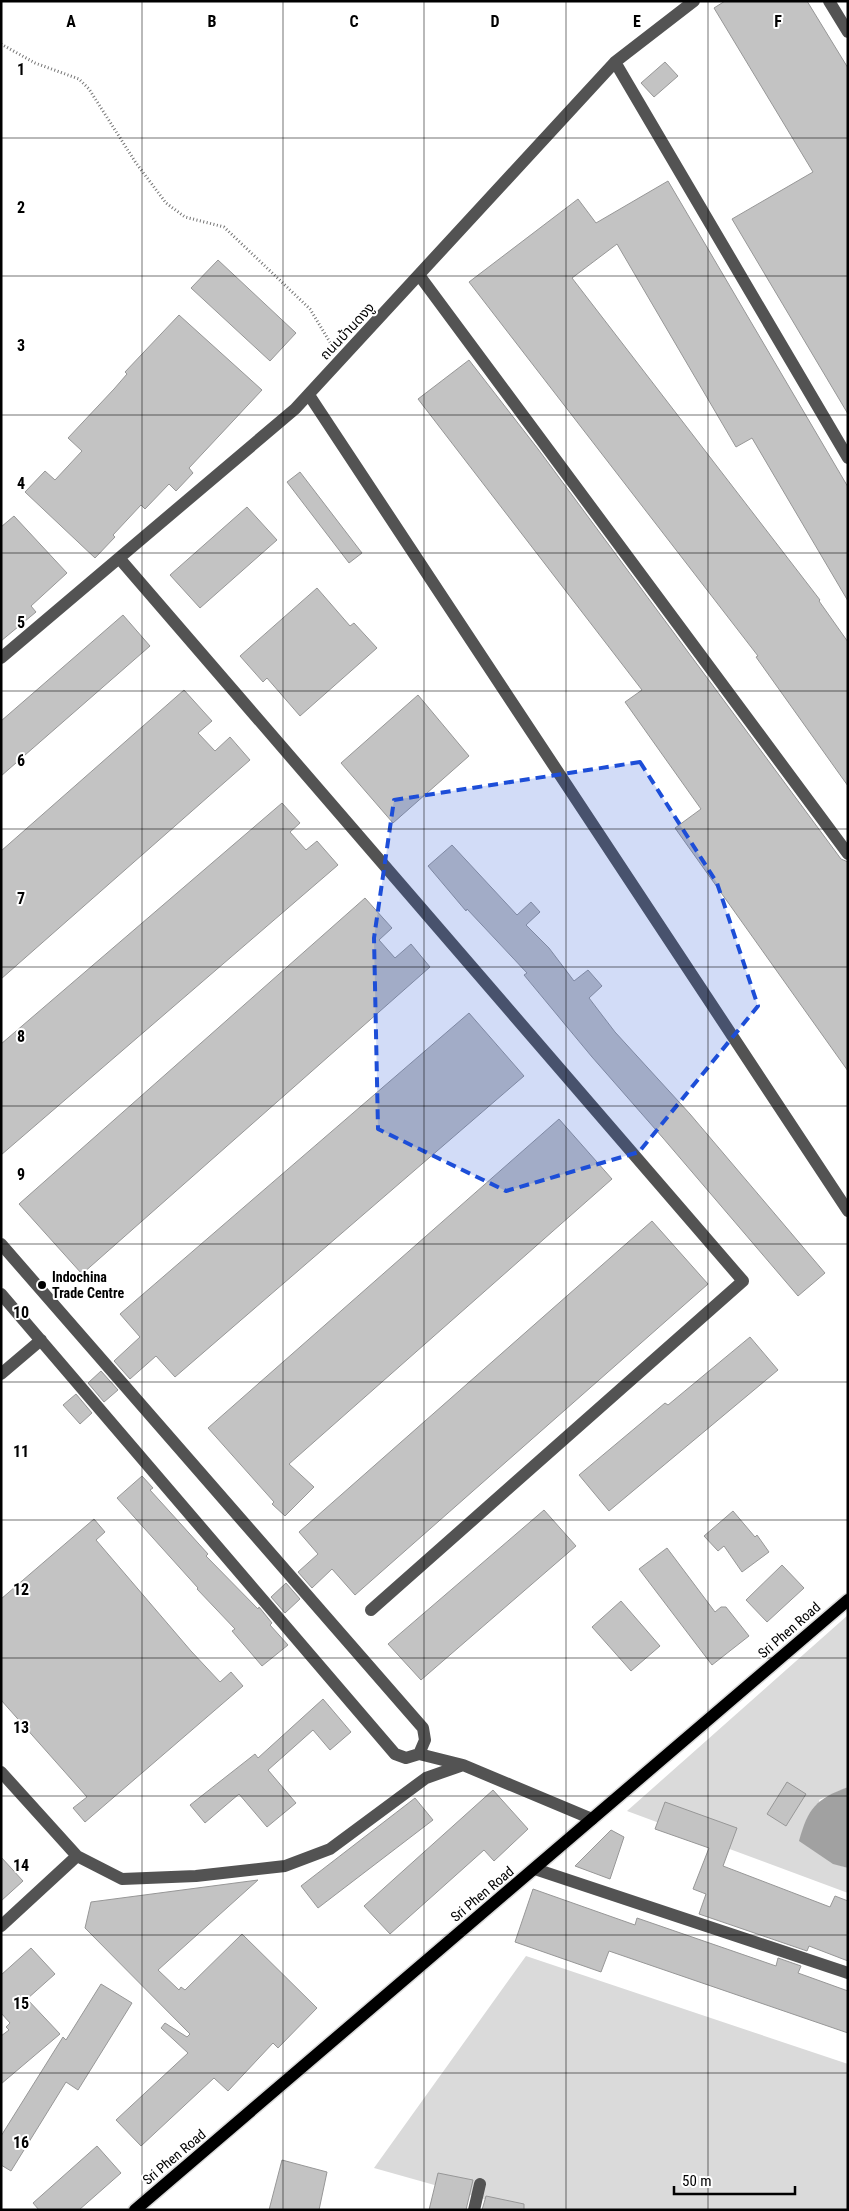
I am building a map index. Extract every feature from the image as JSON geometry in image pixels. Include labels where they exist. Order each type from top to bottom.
[{"type":"main road","name":"Sri Phen Road","points":[[135,2210],[848,1600]]},
{"type":"street","name":"ถนนบ้านดงงู","points":[[1,658],[295,409],[615,62],[694,1]]},
{"type":"street","points":[[829,1],[848,32]]},
{"type":"street","points":[[615,62],[848,458]]},
{"type":"street","points":[[419,275],[848,854]]},
{"type":"street","points":[[309,395],[848,1211]]},
{"type":"street","points":[[119,558],[743,1281],[371,1610]]},
{"type":"street","points":[[1,1244],[422,1728],[425,1740],[419,1754]]},
{"type":"street","points":[[1,1294],[395,1754],[406,1758],[419,1754],[463,1765],[592,1819]]},
{"type":"street","points":[[1,1374],[41,1340]]},
{"type":"street","points":[[1,1772],[77,1856],[122,1879],[196,1876],[285,1866],[330,1849],[426,1778],[463,1765]]},
{"type":"street","points":[[1,1926],[77,1856]]},
{"type":"street","points":[[535,1869],[848,1974]]},
{"type":"street","points":[[474,2210],[480,2184]]},
{"type":"path","points":[[1,44],[34,62],[79,80],[89,89],[136,163],[166,203],[184,217],[224,228],[310,309],[341,360]]},
{"type":"highlighted area","points":[[640,762],[717,883],[758,1006],[639,1152],[506,1191],[378,1129],[374,938],[394,800]]},
{"type":"shaded area","points":[[848,1615],[848,1787],[819,1800],[833,1863],[848,1868],[848,1893],[627,1811]]},
{"type":"shaded area","points":[[848,1787],[848,1868],[833,1864],[799,1841],[806,1820],[815,1806],[828,1796]]},
{"type":"shaded area","points":[[526,1956],[848,2064],[848,2210],[523,2210],[374,2168]]},
{"type":"building","points":[[725,1],[807,1],[848,68],[848,414],[732,219],[813,172],[714,8]]},
{"type":"building","points":[[665,62],[678,76],[654,97],[641,83]]},
{"type":"building","points":[[668,181],[848,487],[848,601],[752,438],[736,447],[617,244],[572,278],[820,600],[848,642],[848,786],[756,657],[758,656],[469,282],[578,199],[596,223]]},
{"type":"building","points":[[218,260],[296,333],[270,361],[191,288]]},
{"type":"building","points":[[179,315],[262,390],[189,468],[193,473],[176,491],[169,484],[145,509],[141,505],[95,558],[25,492],[45,471],[55,480],[82,451],[68,438],[127,374],[125,372]]},
{"type":"building","points":[[469,360],[538,449],[841,859],[848,862],[848,1071],[675,828],[701,809],[625,702],[642,690],[418,399]]},
{"type":"building","points":[[300,472],[362,553],[349,563],[287,482]]},
{"type":"building","points":[[247,507],[277,540],[200,608],[170,575]]},
{"type":"building","points":[[14,516],[67,573],[31,606],[36,612],[1,641],[1,527]]},
{"type":"building","points":[[317,588],[350,626],[354,623],[377,648],[300,716],[267,678],[263,682],[240,656]]},
{"type":"building","points":[[123,615],[150,646],[1,776],[1,721]]},
{"type":"building","points":[[184,690],[212,721],[198,733],[215,751],[230,737],[250,760],[1,979],[1,851]]},
{"type":"building","points":[[418,695],[469,756],[393,823],[341,763]]},
{"type":"building","points":[[282,803],[300,823],[290,832],[306,850],[317,841],[338,865],[1,1155],[1,1044]]},
{"type":"building","points":[[452,845],[517,915],[531,902],[540,912],[526,925],[549,948],[574,981],[588,970],[602,986],[589,998],[615,1032],[690,1114],[825,1273],[798,1296],[592,1057],[524,975],[527,973],[467,909],[466,911],[428,866]]},
{"type":"building","points":[[365,898],[392,928],[379,940],[395,958],[411,944],[430,967],[82,1274],[19,1204]]},
{"type":"building","points":[[469,1013],[524,1076],[175,1377],[156,1356],[130,1379],[114,1361],[140,1337],[120,1314]]},
{"type":"building","points":[[559,1119],[612,1179],[289,1464],[314,1487],[285,1516],[272,1504],[274,1502],[208,1428]]},
{"type":"building","points":[[652,1221],[708,1284],[355,1595],[332,1569],[312,1588],[298,1572],[318,1554],[299,1532]]},
{"type":"building","points":[[750,1337],[778,1370],[609,1511],[579,1475],[665,1403],[668,1405]]},
{"type":"building","points":[[101,1371],[118,1390],[104,1402],[88,1383]]},
{"type":"building","points":[[76,1394],[92,1413],[80,1424],[63,1405]]},
{"type":"building","points":[[142,1476],[153,1488],[150,1490],[208,1554],[206,1556],[258,1609],[259,1607],[272,1623],[270,1625],[288,1645],[262,1666],[232,1631],[235,1629],[117,1498]]},
{"type":"building","points":[[544,1510],[576,1546],[421,1680],[388,1644]]},
{"type":"building","points":[[733,1511],[755,1537],[757,1535],[769,1552],[742,1572],[724,1546],[718,1551],[704,1536]]},
{"type":"building","points":[[94,1519],[105,1532],[96,1540],[191,1651],[220,1682],[231,1672],[243,1686],[85,1822],[73,1808],[87,1797],[1,1700],[1,1599]]},
{"type":"building","points":[[667,1548],[715,1612],[721,1607],[726,1607],[749,1636],[712,1665],[639,1569]]},
{"type":"building","points":[[782,1565],[804,1588],[767,1622],[746,1600]]},
{"type":"building","points":[[286,1583],[300,1599],[285,1613],[271,1597]]},
{"type":"building","points":[[621,1601],[660,1646],[631,1671],[592,1627]]},
{"type":"building","points":[[323,1699],[351,1732],[330,1750],[313,1730],[268,1770],[296,1803],[267,1827],[239,1794],[205,1823],[190,1805],[255,1754],[258,1758]]},
{"type":"building","points":[[787,1782],[806,1794],[786,1826],[767,1814]]},
{"type":"building","points":[[493,1790],[528,1829],[494,1861],[484,1850],[390,1934],[364,1906]]},
{"type":"building","points":[[415,1798],[433,1820],[318,1908],[301,1886]]},
{"type":"building","points":[[665,1802],[737,1828],[723,1866],[830,1907],[835,1896],[848,1901],[848,1961],[809,1946],[807,1951],[699,1914],[706,1894],[693,1889],[709,1848],[655,1829]]},
{"type":"building","points":[[611,1830],[624,1837],[610,1879],[575,1866]]},
{"type":"building","points":[[1,1857],[23,1881],[1,1901]]},
{"type":"building","points":[[258,1880],[158,1970],[179,1990],[181,1987],[185,1990],[242,1934],[317,2008],[278,2048],[273,2043],[228,2091],[214,2078],[141,2146],[116,2120],[188,2053],[161,2028],[165,2023],[187,2037],[190,2034],[85,1928],[91,1902]]},
{"type":"building","points":[[533,1889],[635,1925],[637,1918],[776,1966],[778,1958],[801,1966],[798,1973],[848,1991],[848,2033],[609,1951],[601,1972],[515,1942]]},
{"type":"building","points":[[31,1948],[55,1974],[27,1999],[60,2034],[1,2084],[1,2036],[9,2030],[6,2027],[10,2023],[1,2013],[1,1975]]},
{"type":"building","points":[[101,1984],[132,2003],[78,2090],[66,2082],[11,2171],[1,2165],[1,2136],[63,2037],[66,2040]]},
{"type":"building","points":[[97,2146],[121,2173],[79,2210],[39,2210],[33,2203]]},
{"type":"building","points":[[282,2160],[327,2172],[319,2210],[269,2210]]},
{"type":"building","points":[[438,2173],[473,2180],[466,2210],[429,2210]]},
{"type":"building","points":[[486,2196],[524,2204],[524,2210],[482,2210]]},
{"type":"place","name":"Indochina Trade Centre","points":[[42,1285]]}]
